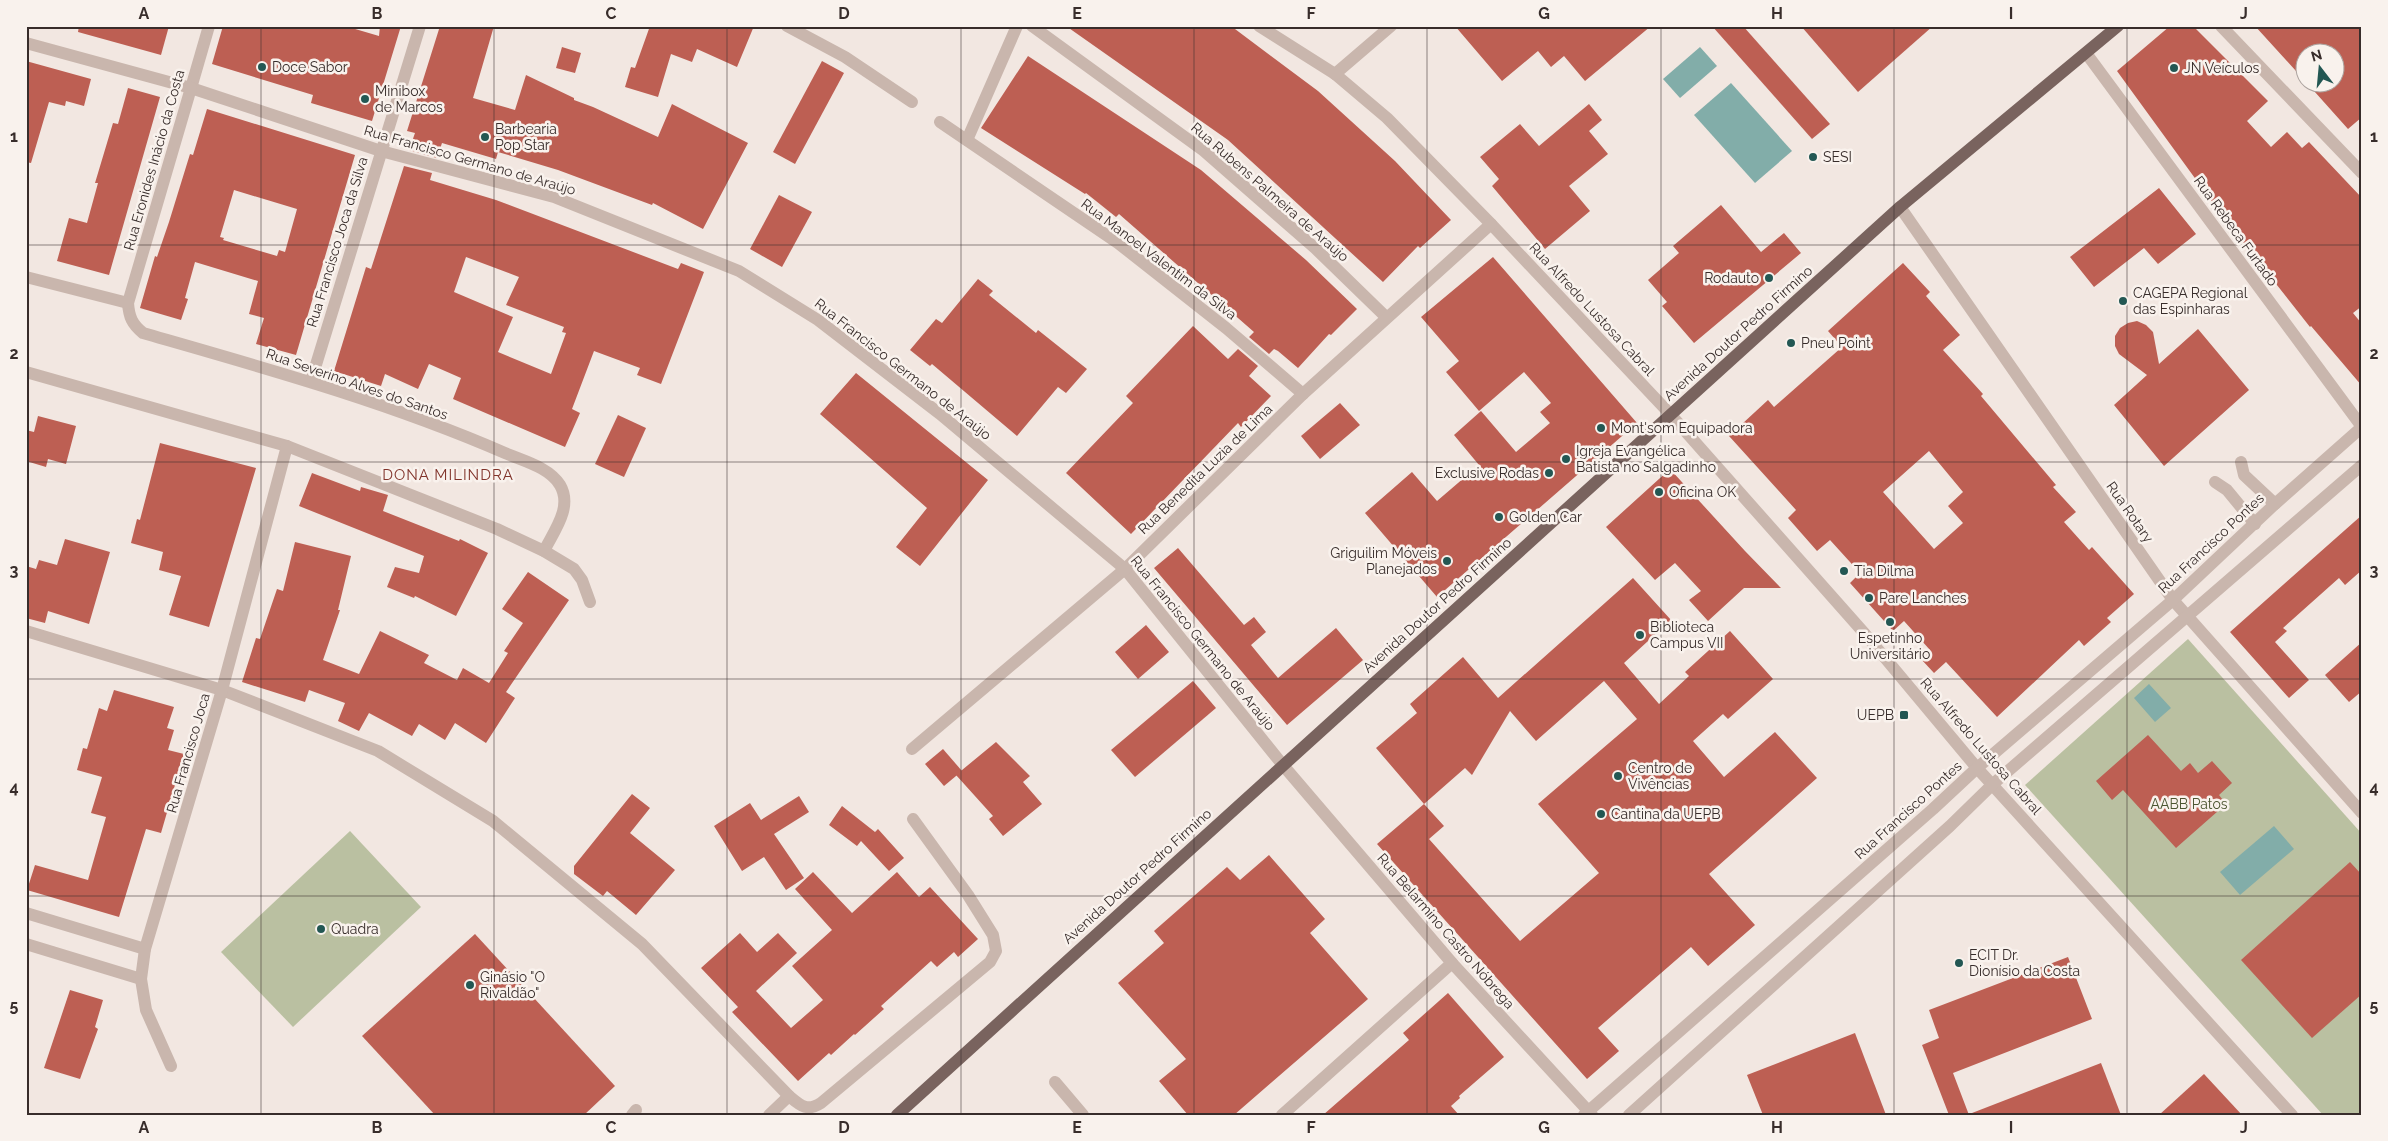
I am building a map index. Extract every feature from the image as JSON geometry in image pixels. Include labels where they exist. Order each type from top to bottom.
[{"type":"main road","name":"Avenida Doutor Pedro Firmino","points":[[897,1115],[1282,764],[1900,207],[2114,28]]},
{"type":"street","name":"Rua Eronides Inácio da Costa","points":[[128,303],[209,26]]},
{"type":"street","name":"Rua Francisco Joca da Silva","points":[[311,381],[420,26]]},
{"type":"street","points":[[787,26],[845,57],[912,102]]},
{"type":"street","points":[[967,140],[1017,26]]},
{"type":"street","name":"Rua Rubens Palmeira de Araújo","points":[[1032,26],[1204,151],[1315,248],[1386,317]]},
{"type":"street","name":"Rua Alfredo Lustosa Cabral","points":[[1259,26],[1335,74],[1387,118],[1491,224],[1671,415],[1865,634],[1977,768],[2292,1115]]},
{"type":"street","points":[[1335,74],[1391,26]]},
{"type":"street","points":[[2221,26],[2362,173]]},
{"type":"street","name":"Rua Francisco Germano de Araújo","points":[[26,43],[191,88],[381,151],[554,197],[739,271],[818,320],[887,372],[1125,569],[1282,764]]},
{"type":"street","name":"Rua Rebeca Furtado","points":[[2086,53],[2362,427]]},
{"type":"street","name":"Rua Manoel Valentim da Silva","points":[[940,122],[1118,243],[1226,328],[1303,394]]},
{"type":"street","name":"Rua Rotary","points":[[1900,207],[2173,600],[2362,813]]},
{"type":"street","name":"Rua Benedita Luzia de Lima","points":[[912,749],[1125,569],[1303,394],[1491,224]]},
{"type":"street","points":[[26,277],[128,303]]},
{"type":"street","name":"Rua Severino Alves do Santos","points":[[128,303],[129,314],[133,324],[143,333],[311,381],[480,442],[550,473],[560,485],[565,498],[564,511],[544,551]]},
{"type":"street","points":[[26,372],[287,446],[498,529],[544,551],[574,570],[582,580],[590,602]]},
{"type":"street","name":"Rua Francisco Pontes","points":[[1588,1113],[1933,810],[1977,768],[2173,600],[2275,504],[2362,427]]},
{"type":"street","name":"Rua Francisco Joca","points":[[171,1066],[146,1010],[141,979],[145,948],[222,690],[287,446]]},
{"type":"street","points":[[2241,462],[2244,475],[2275,504]]},
{"type":"street","points":[[1629,1115],[1943,833],[1993,784],[2362,465]]},
{"type":"street","points":[[2216,482],[2227,490],[2255,524]]},
{"type":"street","points":[[26,632],[222,690],[378,751],[493,821],[642,944],[803,1108],[810,1109],[822,1104],[995,956],[996,946],[993,936],[968,895],[913,818]]},
{"type":"street","name":"Rua Belarmino Castro Nóbrega","points":[[1282,764],[1452,963],[1588,1113]]},
{"type":"street","points":[[26,913],[145,948]]},
{"type":"street","points":[[26,944],[141,979]]},
{"type":"street","points":[[1282,1115],[1452,963]]},
{"type":"street","points":[[1055,1082],[1083,1115]]},
{"type":"street","points":[[769,1115],[790,1096]]},
{"type":"green space","name":"AABB Patos","points":[[2188,639],[2362,834],[2362,1115],[2323,1115],[2025,785]]},
{"type":"green space","name":"Quadra","points":[[350,831],[421,907],[293,1027],[221,952]]},
{"type":"water","points":[[1700,47],[1717,66],[1680,98],[1663,79]]},
{"type":"water","points":[[1731,83],[1792,151],[1755,183],[1694,115]]},
{"type":"water","points":[[2149,684],[2171,708],[2155,722],[2134,698]]},
{"type":"water","points":[[2274,826],[2294,849],[2240,895],[2220,872]]},
{"type":"building","points":[[79,26],[169,26],[161,55],[78,32]]},
{"type":"building","points":[[223,26],[345,26],[379,36],[380,26],[401,26],[372,121],[311,103],[313,95],[212,64]]},
{"type":"building","points":[[440,26],[494,26],[473,98],[515,110],[526,75],[574,98],[574,100],[658,137],[672,104],[748,143],[703,229],[653,203],[652,205],[558,170],[498,152],[496,159],[442,143],[437,158],[409,150],[415,133],[407,131]]},
{"type":"building","points":[[650,26],[754,26],[737,67],[697,49],[692,62],[671,54],[658,97],[625,87],[631,67],[635,68]]},
{"type":"building","points":[[1066,26],[1231,26],[1318,91],[1395,161],[1451,220],[1420,248],[1418,246],[1383,282],[1228,140]]},
{"type":"building","points":[[1455,26],[1651,26],[1585,81],[1564,56],[1551,67],[1538,51],[1502,81]]},
{"type":"building","points":[[1712,26],[1743,26],[1830,124],[1812,139]]},
{"type":"building","points":[[1801,26],[1933,26],[1858,92]]},
{"type":"building","points":[[2170,26],[2193,26],[2268,101],[2247,121],[2271,147],[2287,132],[2302,148],[2309,142],[2362,198],[2362,306],[2353,313],[2362,324],[2362,386],[2310,327],[2221,214],[2117,71]]},
{"type":"building","points":[[2255,26],[2362,26],[2362,117],[2348,129],[2315,92],[2346,92],[2346,42],[2296,42],[2296,71]]},
{"type":"building","points":[[562,47],[581,53],[575,73],[556,68]]},
{"type":"building","points":[[1028,56],[1201,170],[1306,260],[1357,309],[1331,335],[1329,334],[1298,368],[1274,349],[1269,354],[1249,337],[1254,332],[1119,214],[1116,217],[1086,193],[981,128]]},
{"type":"building","points":[[26,61],[91,79],[84,106],[66,101],[65,106],[49,102],[31,163],[26,162]]},
{"type":"building","points":[[822,61],[844,73],[795,164],[773,152]]},
{"type":"building","points":[[128,88],[160,97],[109,275],[57,261],[69,218],[87,223],[98,183],[95,183],[113,123],[118,124]]},
{"type":"building","points":[[1589,104],[1602,120],[1589,131],[1608,154],[1569,186],[1590,211],[1545,249],[1492,186],[1499,179],[1480,157],[1520,124],[1539,146]]},
{"type":"building","points":[[207,109],[355,155],[296,355],[256,344],[264,318],[249,314],[258,281],[195,262],[185,298],[188,299],[181,320],[140,308],[155,256],[157,257],[190,154],[193,155]],"holes":[[[234,190],[297,209],[285,252],[279,250],[277,256],[223,240],[224,238],[220,237]]]},
{"type":"building","points":[[404,166],[432,173],[430,180],[496,200],[678,269],[681,263],[704,272],[661,384],[637,375],[640,368],[594,351],[572,409],[580,413],[565,447],[453,399],[461,378],[429,364],[418,389],[385,374],[381,386],[334,371],[366,267],[371,269]],"holes":[[[466,257],[519,277],[506,305],[564,327],[562,332],[566,333],[551,374],[498,352],[513,317],[454,292]]]},
{"type":"building","points":[[2159,188],[2196,234],[2158,264],[2144,248],[2094,287],[2070,257]]},
{"type":"building","points":[[779,195],[812,212],[782,267],[750,249]]},
{"type":"building","points":[[1721,205],[1761,252],[1784,233],[1801,253],[1694,343],[1662,306],[1667,302],[1648,280],[1679,253],[1673,246]]},
{"type":"building","points":[[1493,257],[1637,423],[1437,597],[1365,513],[1412,472],[1437,501],[1479,465],[1454,435],[1481,411],[1516,452],[1550,423],[1540,412],[1551,403],[1524,372],[1479,411],[1446,372],[1459,361],[1421,317]]},
{"type":"building","points":[[1903,263],[1930,292],[1926,296],[1960,335],[1943,350],[1983,394],[1981,396],[2056,485],[2053,487],[2076,512],[2064,522],[2089,550],[2092,547],[2134,594],[2107,618],[2111,622],[2084,646],[2079,640],[1997,717],[1946,662],[1934,673],[1921,659],[1930,650],[1904,621],[1893,631],[1850,583],[1860,573],[1830,540],[1817,551],[1788,518],[1796,510],[1729,436],[1768,400],[1774,407],[1842,347],[1828,331]],"holes":[[[1929,451],[1963,492],[1948,506],[1963,523],[1934,549],[1883,492]]]},
{"type":"building","points":[[978,279],[993,291],[989,295],[1036,333],[1038,330],[1087,369],[1066,393],[1058,387],[1017,436],[932,364],[930,366],[910,350],[936,319],[942,323]]},
{"type":"building","points":[[2137,321],[2146,325],[2153,332],[2159,364],[2198,329],[2249,390],[2164,466],[2114,405],[2147,375],[2119,354],[2115,346],[2115,336],[2120,328],[2128,323]]},
{"type":"building","points":[[1193,326],[1228,359],[1238,349],[1258,366],[1249,376],[1271,396],[1241,427],[1238,423],[1131,534],[1066,473],[1133,403],[1126,396]]},
{"type":"building","points":[[856,373],[988,480],[920,566],[896,547],[927,508],[820,414]]},
{"type":"building","points":[[1340,403],[1360,425],[1320,459],[1301,436]]},
{"type":"building","points":[[618,415],[646,428],[624,477],[595,464]]},
{"type":"building","points":[[38,416],[76,426],[66,464],[48,459],[46,467],[26,461],[26,430],[34,432]]},
{"type":"building","points":[[160,443],[256,468],[209,627],[169,615],[181,576],[159,570],[163,552],[131,543],[137,519],[140,520]]},
{"type":"building","points":[[1670,469],[1781,588],[1744,588],[1708,621],[1689,600],[1701,591],[1675,563],[1655,580],[1606,527]]},
{"type":"building","points":[[312,473],[360,491],[361,487],[388,495],[383,511],[459,541],[460,539],[488,553],[456,616],[415,596],[414,598],[387,587],[395,567],[419,573],[424,556],[299,506]]},
{"type":"building","points":[[2362,515],[2362,570],[2345,585],[2339,578],[2283,628],[2287,631],[2275,642],[2309,680],[2289,698],[2230,632]]},
{"type":"building","points":[[65,539],[110,552],[89,624],[48,611],[45,623],[26,618],[26,566],[36,569],[39,560],[57,565]]},
{"type":"building","points":[[295,542],[351,556],[338,610],[340,610],[323,660],[359,674],[380,631],[429,655],[424,663],[457,680],[463,668],[489,683],[508,653],[504,651],[523,623],[502,609],[528,572],[569,600],[506,692],[515,698],[486,743],[455,723],[445,740],[419,724],[412,736],[369,713],[359,731],[338,721],[345,703],[309,690],[305,702],[242,682],[256,638],[260,639],[277,589],[283,591]]},
{"type":"building","points":[[1178,548],[1244,625],[1254,617],[1266,632],[1251,645],[1278,678],[1336,628],[1363,660],[1287,725],[1154,568]]},
{"type":"building","points":[[1633,578],[1671,620],[1624,663],[1659,704],[1689,676],[1685,672],[1730,631],[1773,679],[1728,719],[1723,714],[1693,741],[1724,777],[1775,732],[1817,778],[1709,874],[1755,925],[1708,966],[1691,947],[1598,1028],[1619,1051],[1587,1079],[1377,844],[1424,804],[1376,748],[1417,713],[1410,704],[1463,657],[1498,698]],"holes":[[[1604,681],[1637,719],[1538,804],[1599,873],[1520,941],[1429,839],[1444,826],[1424,804],[1465,768],[1472,775],[1510,711],[1536,741]]]},
{"type":"building","points":[[1146,625],[1169,652],[1138,679],[1115,652]]},
{"type":"building","points":[[2362,642],[2362,691],[2349,702],[2325,675]]},
{"type":"building","points":[[1193,681],[1216,708],[1135,777],[1111,750]]},
{"type":"building","points":[[114,690],[174,707],[167,728],[174,730],[168,750],[184,754],[161,833],[146,829],[119,917],[27,890],[35,865],[88,880],[106,817],[91,813],[102,777],[77,770],[83,748],[87,749],[99,708],[107,711]]},
{"type":"building","points":[[2148,735],[2181,771],[2190,763],[2198,773],[2212,761],[2232,783],[2219,795],[2226,804],[2176,848],[2123,790],[2112,800],[2096,781]]},
{"type":"building","points":[[996,742],[1030,776],[1023,782],[1042,804],[1003,836],[989,819],[993,816],[956,775]]},
{"type":"building","points":[[943,749],[962,771],[944,786],[925,764]]},
{"type":"building","points":[[632,794],[650,808],[630,833],[675,870],[636,915],[607,891],[603,896],[574,874],[574,866]]},
{"type":"building","points":[[799,796],[809,812],[774,834],[804,878],[786,890],[764,857],[742,871],[714,826],[750,803],[761,820]]},
{"type":"building","points":[[842,806],[875,832],[878,829],[904,858],[889,871],[861,841],[857,846],[829,825]]},
{"type":"building","points":[[1269,855],[1325,919],[1310,933],[1368,999],[1234,1115],[1188,1115],[1159,1081],[1186,1059],[1118,983],[1164,943],[1154,931],[1227,867],[1240,880]]},
{"type":"building","points":[[2350,862],[2362,875],[2362,994],[2312,1038],[2241,960]]},
{"type":"building","points":[[813,872],[852,913],[897,872],[919,897],[930,887],[978,939],[958,957],[954,952],[937,967],[931,961],[881,1006],[884,1009],[831,1055],[829,1053],[798,1081],[732,1012],[738,1007],[701,968],[740,933],[757,952],[778,933],[797,953],[756,991],[791,1028],[823,1000],[792,966],[832,930],[795,889]]},
{"type":"building","name":"Ginásio \"O Rivaldão\"","points":[[475,934],[615,1086],[584,1115],[435,1115],[362,1036]]},
{"type":"building","points":[[2068,957],[2092,1019],[1953,1073],[1969,1115],[1949,1115],[1922,1045],[1939,1038],[1929,1010]]},
{"type":"building","points":[[70,990],[103,1000],[95,1027],[98,1029],[80,1079],[44,1068]]},
{"type":"building","points":[[1448,993],[1504,1057],[1459,1096],[1460,1098],[1451,1106],[1459,1115],[1323,1115],[1409,1040],[1403,1033]]},
{"type":"building","points":[[1855,1033],[1886,1115],[1763,1115],[1747,1075]]},
{"type":"building","points":[[2101,1063],[2121,1115],[1972,1115],[1972,1113]]},
{"type":"building","points":[[2204,1074],[2242,1115],[2159,1115]]},
{"type":"place","name":"Doce Sabor","points":[[262,67]]},
{"type":"place","name":"JN Veículos","points":[[2174,68]]},
{"type":"place","name":"Minibox de Marcos","points":[[365,99]]},
{"type":"place","name":"Barbearia Pop Star","points":[[485,137]]},
{"type":"place","name":"SESI","points":[[1813,157]]},
{"type":"place","name":"Rodauto","points":[[1769,278]]},
{"type":"place","name":"CAGEPA Regional das Espinharas","points":[[2123,301]]},
{"type":"place","name":"Pneu Point","points":[[1791,343]]},
{"type":"place","name":"Mont'som Equipadora","points":[[1601,428]]},
{"type":"place","name":"Igreja Evangélica Batista no Salgadinho","points":[[1566,459]]},
{"type":"place","name":"Exclusive Rodas","points":[[1549,473]]},
{"type":"place","name":"Oficina OK","points":[[1659,492]]},
{"type":"place","name":"Golden Car","points":[[1499,517]]},
{"type":"place","name":"Griguilim Móveis Planejados","points":[[1447,561]]},
{"type":"place","name":"Tia Dilma","points":[[1844,571]]},
{"type":"place","name":"Pare Lanches","points":[[1869,598]]},
{"type":"place","name":"Espetinho Universitário","points":[[1890,622]]},
{"type":"place","name":"Biblioteca Campus VII","points":[[1640,635]]},
{"type":"place","name":"UEPB","points":[[1904,715]]},
{"type":"place","name":"Centro de Vivências","points":[[1618,776]]},
{"type":"place","name":"Cantina da UEPB","points":[[1601,814]]},
{"type":"place","name":"Quadra","points":[[321,929]]},
{"type":"place","name":"ECIT Dr. Dionísio da Costa","points":[[1959,963]]},
{"type":"place","name":"Ginásio \"O Rivaldão\"","points":[[470,985]]},
{"type":"district","name":"DONA MILINDRA","points":[[448,475]]}]
